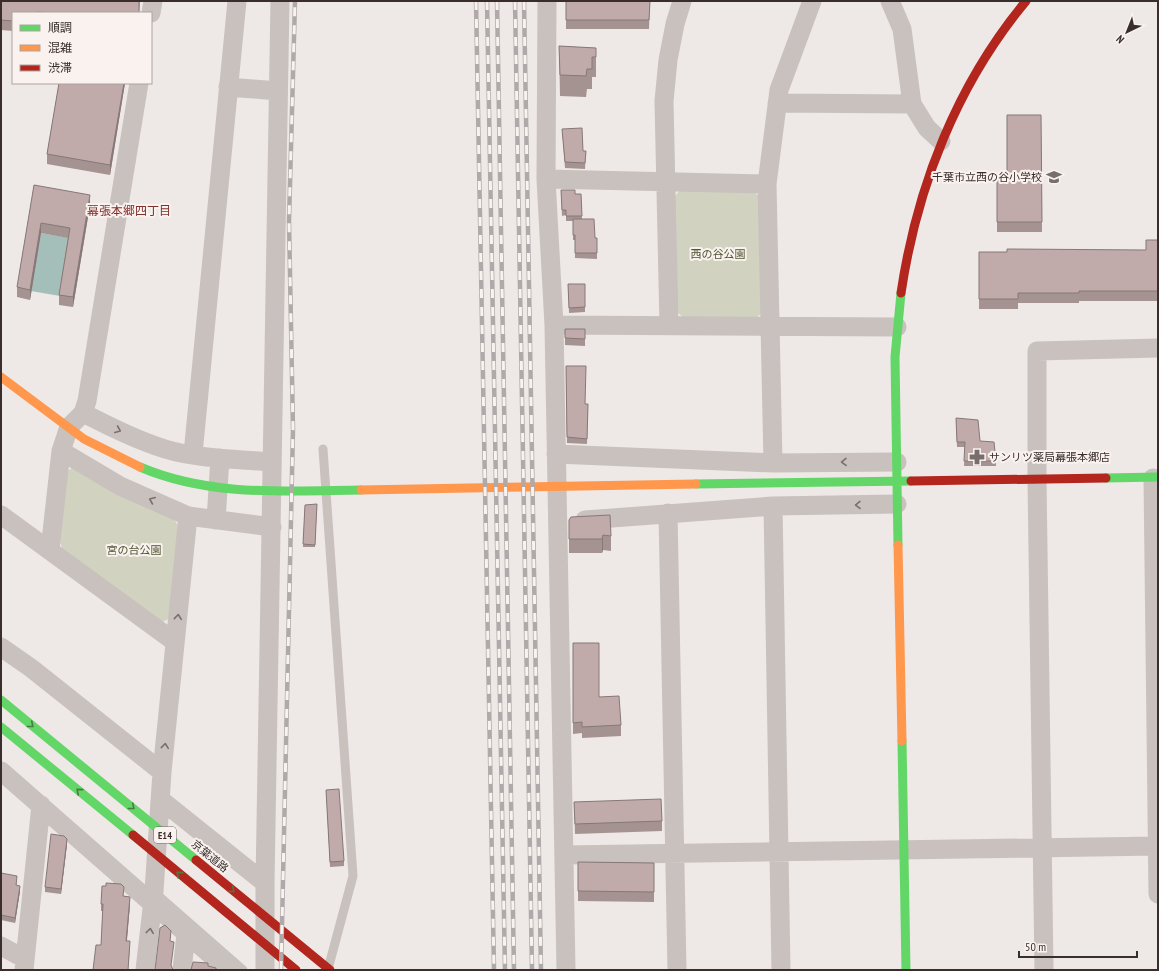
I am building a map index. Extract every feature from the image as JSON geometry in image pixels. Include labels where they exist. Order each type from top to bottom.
[{"type":"main road","points":[[906,970],[897,504],[895,357],[897,328],[908,248],[923,190],[941,141],[982,65],[1002,32],[1026,1]]},
{"type":"main road","points":[[1,377],[84,439],[148,471],[207,487],[281,491],[1156,477]]},
{"type":"main road","name":"京葉道路","points":[[1,700],[329,970]]},
{"type":"main road","name":"E14","points":[[1,727],[296,970]]},
{"type":"street","points":[[151,12],[153,1]]},
{"type":"street","points":[[193,454],[237,1]]},
{"type":"street","points":[[265,970],[265,883],[272,526],[271,462],[280,1]]},
{"type":"street","points":[[547,1],[546,179],[554,325],[556,522],[565,855],[566,970]]},
{"type":"street","points":[[669,325],[664,101],[668,60],[675,24],[682,1]]},
{"type":"street","points":[[773,463],[767,184],[779,90],[812,1]]},
{"type":"street","points":[[890,1],[902,28],[912,104],[927,128],[941,141]]},
{"type":"street","points":[[50,550],[61,451],[69,427],[83,413],[86,401],[139,84]]},
{"type":"street","points":[[228,87],[278,91]]},
{"type":"street","points":[[777,103],[912,104]]},
{"type":"street","points":[[546,179],[767,184]]},
{"type":"street","points":[[554,325],[897,328]]},
{"type":"street","points":[[1044,970],[1037,480],[1037,351],[1158,348]]},
{"type":"street","points":[[83,413],[114,429],[165,449],[220,458],[271,462]]},
{"type":"street","points":[[61,451],[120,486],[188,516],[272,526]]},
{"type":"street","points":[[556,454],[773,463],[897,462]]},
{"type":"street","points":[[216,520],[220,458]]},
{"type":"street","points":[[1156,477],[1158,894]]},
{"type":"street","points":[[556,522],[773,506],[897,504]]},
{"type":"street","points":[[773,506],[781,970]]},
{"type":"street","points":[[668,514],[677,970]]},
{"type":"street","points":[[1,515],[175,642]]},
{"type":"street","points":[[145,970],[154,898],[162,772],[188,516]]},
{"type":"street","points":[[1,647],[31,668],[162,772]]},
{"type":"street","points":[[1,771],[154,898],[186,934],[232,966]]},
{"type":"street","points":[[161,800],[265,883]]},
{"type":"street","points":[[25,964],[41,805]]},
{"type":"street","points":[[565,855],[1158,846]]},
{"type":"street","points":[[182,970],[186,934]]},
{"type":"street","points":[[1,946],[25,964]]},
{"type":"lane","points":[[323,449],[353,876],[329,970]]},
{"type":"lane","points":[[154,898],[232,966],[243,970]]},
{"type":"green space","name":"西の谷公園","points":[[680,190],[753,191],[762,199],[764,311],[755,319],[684,318],[675,310],[673,199]]},
{"type":"green space","name":"宮の台公園","points":[[74,467],[173,518],[180,528],[171,618],[160,623],[63,551],[59,539],[65,472]]},
{"type":"water","points":[[41,233],[70,238],[60,296],[31,291]]},
{"type":"building","points":[[1,1],[139,1],[139,12],[12,12],[12,21],[1,20]]},
{"type":"building","points":[[566,1],[650,1],[649,20],[566,20]]},
{"type":"building","points":[[559,46],[596,48],[596,57],[592,57],[592,69],[587,69],[586,76],[560,75]]},
{"type":"building","points":[[59,84],[124,84],[110,165],[47,154]]},
{"type":"building","points":[[1007,115],[1041,115],[1042,222],[997,222],[997,176],[1007,176]]},
{"type":"building","points":[[582,128],[583,151],[586,151],[585,163],[565,162],[562,129]]},
{"type":"building","points":[[34,185],[90,195],[73,297],[59,295],[70,228],[41,223],[30,290],[17,287]]},
{"type":"building","points":[[561,190],[575,190],[575,194],[581,194],[582,216],[566,216],[566,210],[562,210]]},
{"type":"building","points":[[573,219],[594,219],[595,238],[597,238],[597,253],[575,253]]},
{"type":"building","points":[[1146,240],[1158,240],[1158,291],[1018,293],[1018,299],[979,299],[979,252],[1007,252],[1007,249],[1146,250]]},
{"type":"building","points":[[568,284],[585,284],[585,307],[569,308]]},
{"type":"building","points":[[565,329],[585,329],[585,339],[565,338]]},
{"type":"building","points":[[566,366],[586,366],[585,404],[588,404],[587,439],[567,437]]},
{"type":"building","points":[[956,418],[978,420],[980,441],[994,442],[996,461],[964,461],[965,442],[957,442]]},
{"type":"building","points":[[317,504],[315,545],[303,544],[305,505]]},
{"type":"building","points":[[610,515],[611,536],[603,535],[602,539],[569,539],[569,520],[571,517]]},
{"type":"building","points":[[573,643],[599,643],[599,697],[619,696],[621,725],[582,727],[582,722],[573,723]]},
{"type":"building","points":[[339,789],[344,861],[330,862],[326,790]]},
{"type":"building","points":[[661,799],[662,821],[575,824],[574,802]]},
{"type":"building","points":[[51,834],[64,836],[67,839],[61,889],[45,887]]},
{"type":"building","points":[[578,862],[654,863],[654,892],[578,891]]},
{"type":"building","points":[[1,873],[17,876],[16,885],[20,886],[15,918],[1,915]]},
{"type":"building","points":[[106,883],[121,884],[124,887],[123,896],[130,897],[126,941],[130,941],[128,970],[93,970],[96,945],[101,945],[103,904],[101,904],[102,886],[106,886]]},
{"type":"building","points":[[165,925],[171,931],[170,941],[174,942],[171,965],[173,970],[155,970],[160,928]]},
{"type":"building","points":[[193,962],[208,963],[208,966],[216,968],[216,970],[191,970]]},
{"type":"railway","points":[[281,970],[293,429],[289,221],[295,1]]},
{"type":"railway","points":[[476,1],[494,970]]},
{"type":"railway","points":[[487,1],[505,970]]},
{"type":"railway","points":[[497,1],[514,970]]},
{"type":"railway","points":[[515,1],[532,970]]},
{"type":"railway","points":[[524,1],[541,970]]},
{"type":"traffic: fast","points":[[898,545],[895,357],[901,293]]},
{"type":"traffic: fast","points":[[140,467],[167,477],[221,488],[277,491],[361,490]]},
{"type":"traffic: fast","points":[[1106,478],[1158,477]]},
{"type":"traffic: fast","points":[[696,484],[911,481]]},
{"type":"traffic: fast","points":[[1,700],[196,860]]},
{"type":"traffic: fast","points":[[1,727],[133,835]]},
{"type":"traffic: fast","points":[[902,741],[906,970]]},
{"type":"traffic: slow","points":[[1,377],[84,439],[140,467]]},
{"type":"traffic: slow","points":[[361,490],[696,484]]},
{"type":"traffic: slow","points":[[898,545],[902,741]]},
{"type":"traffic: jam","points":[[901,293],[908,253],[918,214],[929,175],[944,138],[960,102],[980,67],[1001,33],[1026,1]]},
{"type":"traffic: jam","points":[[911,481],[1106,478]]},
{"type":"traffic: jam","points":[[133,835],[296,970]]},
{"type":"traffic: jam","points":[[196,860],[330,970]]},
{"type":"place","name":"千葉市立西の谷小学校","points":[[1054,177]]},
{"type":"place","name":"サンリツ薬局幕張本郷店","points":[[977,457]]},
{"type":"district","name":"幕張本郷四丁目","points":[[129,210]]}]
